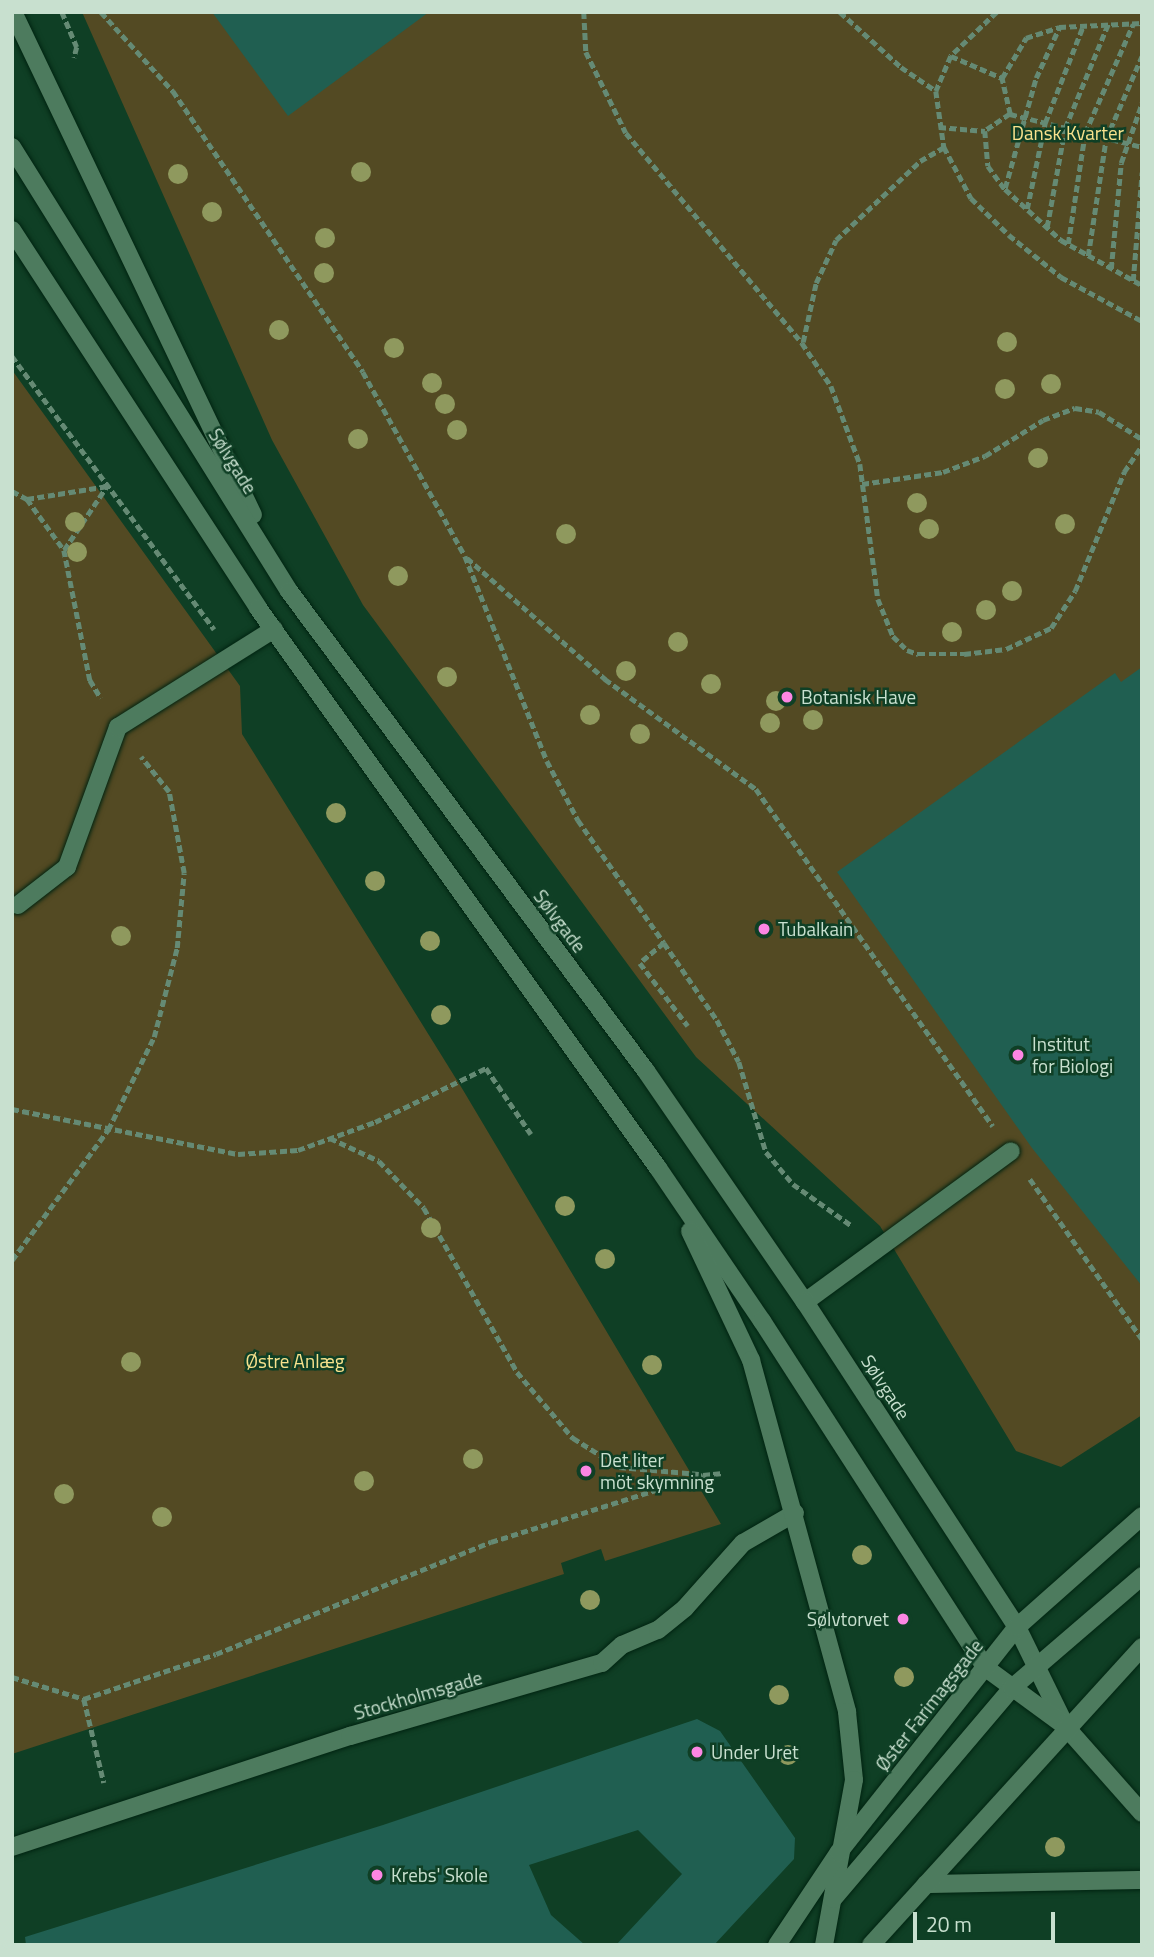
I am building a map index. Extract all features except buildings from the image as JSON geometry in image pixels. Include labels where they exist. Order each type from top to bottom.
[{"type":"street","points":[[13,12],[289,591]]},
{"type":"street","name":"Sølvgade","points":[[12,147],[289,591],[646,1071],[805,1301],[1017,1628],[1065,1726]]},
{"type":"street","name":"Sølvgade","points":[[12,230],[274,629],[658,1168],[986,1668],[1065,1726],[1142,1813]]},
{"type":"street","points":[[18,905],[67,867],[118,727],[274,629]]},
{"type":"street","points":[[805,1301],[1011,1151]]},
{"type":"street","name":"Sølvgade","points":[[658,1168],[751,1360],[795,1513],[847,1712],[854,1780],[824,1945]]},
{"type":"street","name":"Stockholmsgade","points":[[12,1847],[351,1736],[602,1663],[622,1645],[658,1630],[685,1608],[743,1544],[795,1513]]},
{"type":"street","name":"Øster Farimagsgade","points":[[777,1945],[839,1852],[1017,1628],[1142,1516]]},
{"type":"street","points":[[832,1899],[1012,1688],[1035,1665],[1142,1576]]},
{"type":"street","points":[[871,1945],[1065,1726],[1142,1647]]},
{"type":"street","points":[[926,1884],[1142,1880]]},
{"type":"path","points":[[102,12],[173,91],[363,372],[465,556],[547,761],[578,820],[717,1020],[739,1062],[766,1152],[793,1184],[881,1247]]},
{"type":"path","points":[[584,12],[586,52],[626,133],[802,343],[831,386],[860,464],[878,599],[893,636],[918,654],[1006,649],[1051,628],[1075,591],[1124,472],[1142,445]]},
{"type":"path","points":[[840,12],[901,67],[936,92]]},
{"type":"path","points":[[997,12],[951,56],[936,92],[944,147],[971,198],[1009,235],[1061,277],[1142,321]]},
{"type":"path","points":[[1010,114],[1002,78],[1027,38],[1059,27],[1142,23]]},
{"type":"path","points":[[1047,228],[1065,128],[1108,24]]},
{"type":"path","points":[[1068,244],[1085,133],[1133,24]]},
{"type":"path","points":[[1027,210],[1045,123],[1083,26]]},
{"type":"path","points":[[1005,189],[1024,117],[1059,27]]},
{"type":"path","points":[[951,56],[1002,78]]},
{"type":"path","points":[[1088,256],[1106,139],[1142,56]]},
{"type":"path","points":[[1111,269],[1116,193],[1126,143],[1142,103]]},
{"type":"path","points":[[939,127],[985,131],[1010,114],[1142,147]]},
{"type":"path","points":[[985,131],[988,166],[1005,189],[1068,244],[1142,285]]},
{"type":"path","points":[[802,343],[816,283],[836,240],[920,161],[944,147]]},
{"type":"path","points":[[1133,281],[1142,172]]},
{"type":"path","points":[[12,356],[232,654]]},
{"type":"path","points":[[862,484],[964,464],[985,456],[1043,419],[1075,408],[1099,412],[1142,439]]},
{"type":"path","points":[[27,499],[108,486]]},
{"type":"path","points":[[64,550],[108,486]]},
{"type":"path","points":[[12,491],[27,499],[64,550],[90,680],[118,727],[169,792],[184,873],[177,948],[154,1037],[108,1130],[12,1260]]},
{"type":"path","points":[[465,556],[606,680],[757,789],[1142,1339]]},
{"type":"path","points":[[664,943],[640,963],[688,1026]]},
{"type":"path","points":[[12,1109],[239,1154],[298,1150],[486,1068],[531,1134]]},
{"type":"path","points":[[330,1138],[379,1161],[424,1209],[517,1372],[573,1438],[619,1467],[703,1475],[723,1473]]},
{"type":"path","points":[[12,1677],[84,1699],[216,1654],[491,1542],[703,1475]]},
{"type":"path","points":[[84,1699],[114,1815]]},
{"type":"green space","name":"Botanisk Have","points":[[82,12],[1142,12],[1142,1415],[1061,1467],[1016,1451],[880,1226],[696,1057],[363,605],[272,440]]},
{"type":"green space","name":"Østre Anlæg","points":[[12,370],[240,686],[242,734],[463,1090],[721,1524],[605,1561],[601,1549],[561,1563],[564,1574],[12,1754]]},
{"type":"place","name":"Botanisk Have","points":[[787,697]]},
{"type":"place","name":"Tubalkain","points":[[764,929]]},
{"type":"place","name":"Institut for Biologi","points":[[1018,1055]]},
{"type":"place","name":"Det liter möt skymning","points":[[586,1471]]},
{"type":"place","name":"Sølvtorvet","points":[[903,1619]]},
{"type":"place","name":"Under Uret","points":[[697,1752]]},
{"type":"place","name":"Krebs' Skole","points":[[377,1875]]},
{"type":"park label","name":"Dansk Kvarter","points":[[1068,133]]}]
